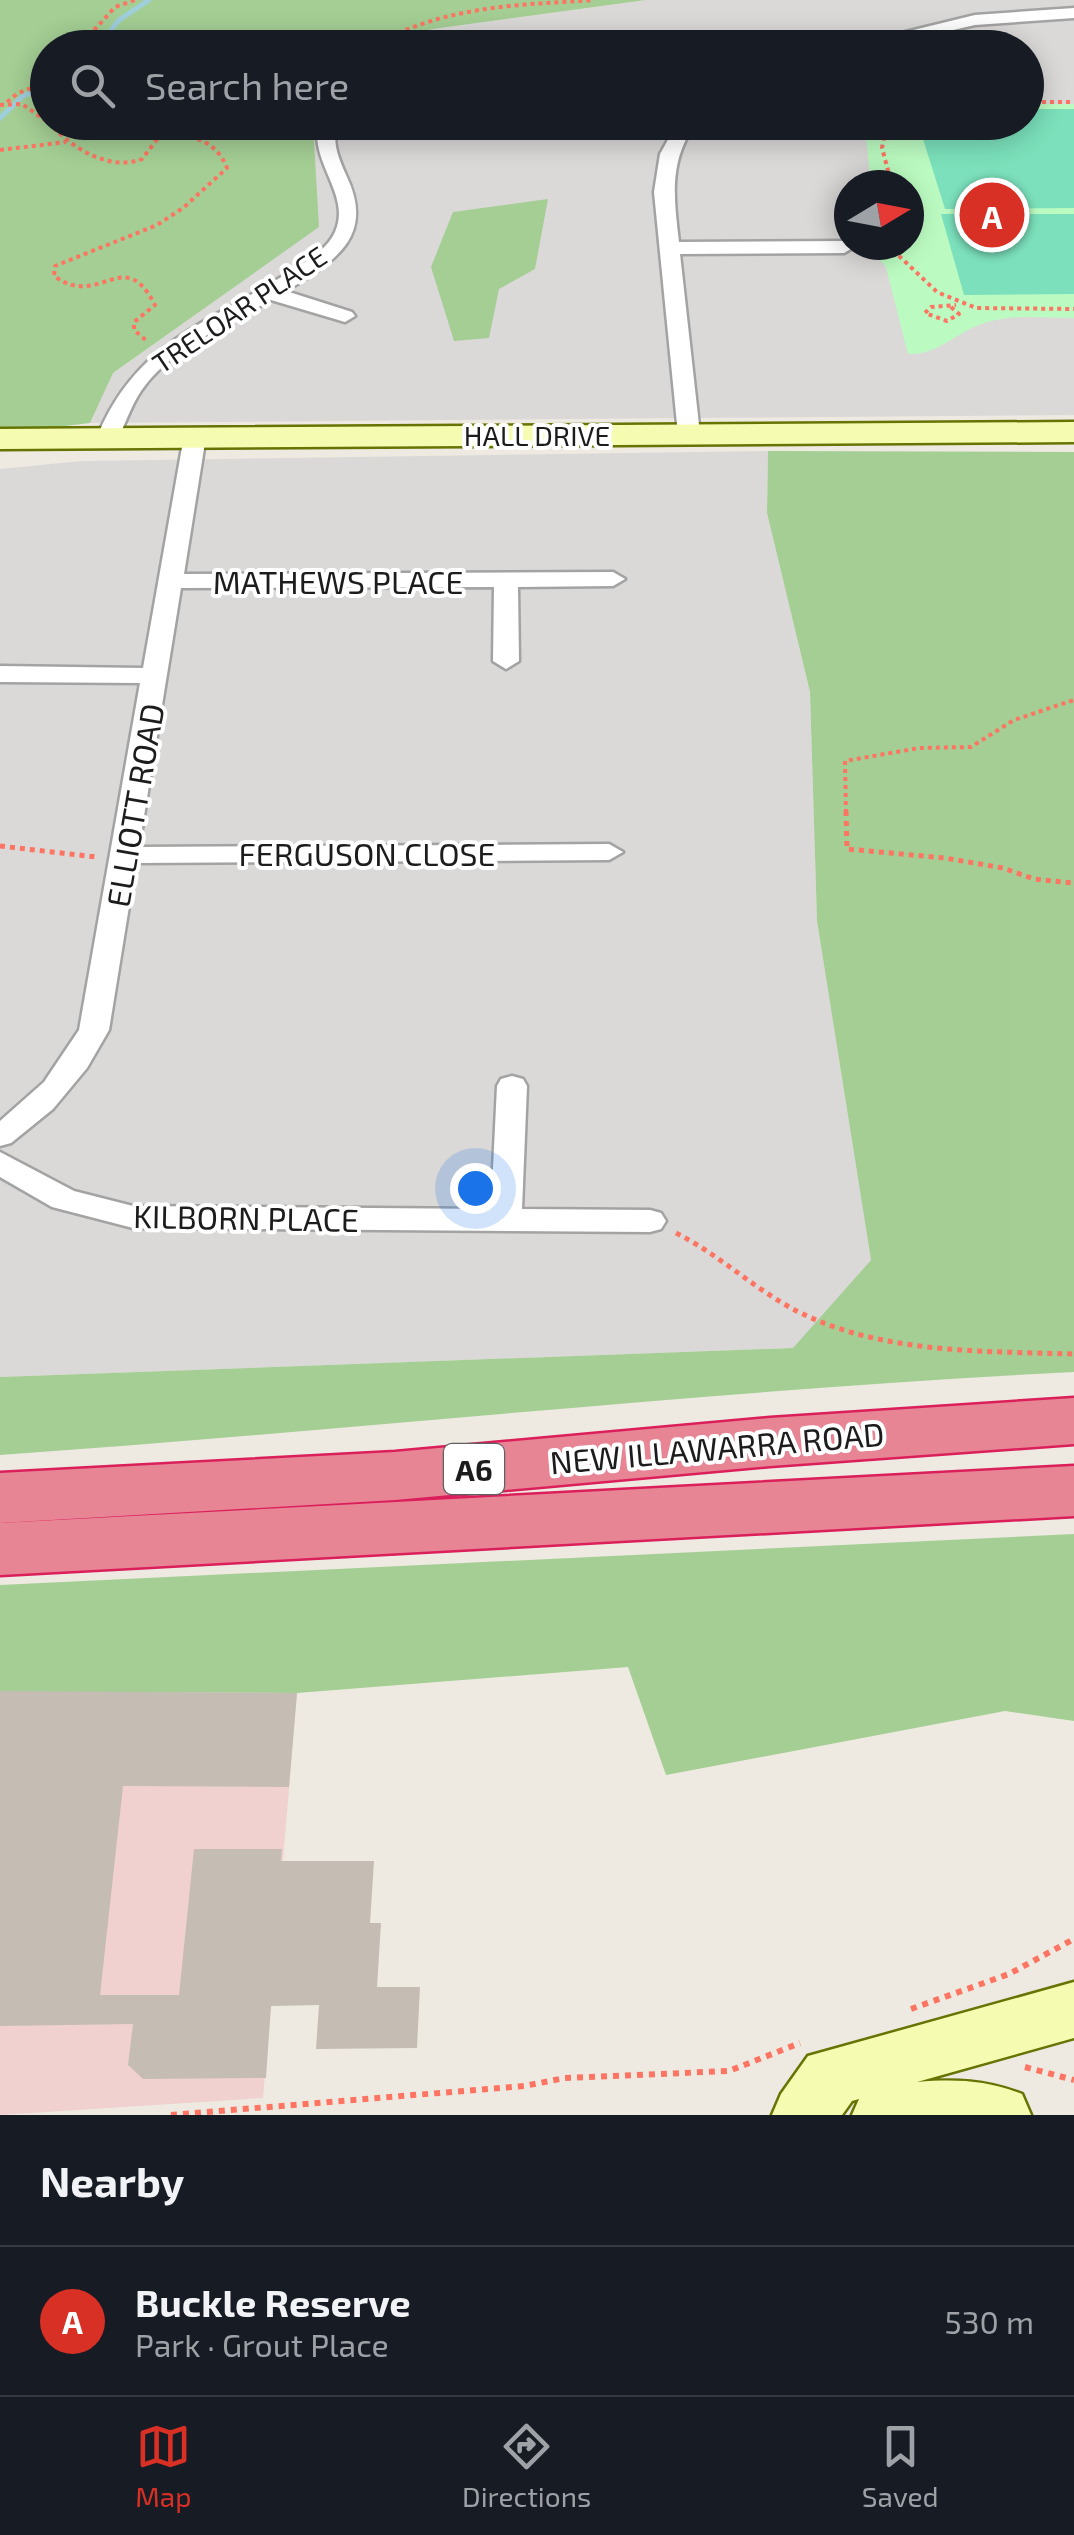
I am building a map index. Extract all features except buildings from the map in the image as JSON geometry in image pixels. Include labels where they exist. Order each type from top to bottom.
[{"type":"highway","name":"NEW ILLAWARRA ROAD","points":[[0,1498],[395,1476],[849,1436],[1074,1421]]},
{"type":"highway","name":"NEW ILLAWARRA ROAD","points":[[0,1549],[1074,1491]]},
{"type":"street","points":[[930,30],[975,20],[1074,14]]},
{"type":"street","name":"TRELOAR PLACE","points":[[108,437],[121,404],[140,377],[168,354],[324,258],[347,229],[349,198],[325,140]]},
{"type":"street","points":[[675,140],[664,163],[690,434]]},
{"type":"street","points":[[670,248],[834,247]]},
{"type":"street","points":[[271,293],[345,316]]},
{"type":"street","name":"HALL DRIVE","points":[[0,439],[1074,432]]},
{"type":"street","name":"ELLIOTT ROAD","points":[[0,1136],[59,1087],[94,1030],[195,436]]},
{"type":"street","name":"MATHEWS PLACE","points":[[170,581],[613,579]]},
{"type":"street","name":"MATHEWS PLACE","points":[[506,580],[506,661]]},
{"type":"street","points":[[0,674],[155,676]]},
{"type":"street","name":"FERGUSON CLOSE","points":[[125,858],[609,852]]},
{"type":"street","points":[[506,1220],[512,1086]]},
{"type":"street","name":"KILBORN PLACE","points":[[0,1162],[42,1192],[69,1204],[133,1217],[650,1222]]},
{"type":"street","points":[[804,2115],[830,2077],[1074,2010]]},
{"type":"street","points":[[884,2115],[968,2108],[1010,2091]]},
{"type":"path","points":[[94,30],[116,6],[135,0]]},
{"type":"path","points":[[404,30],[419,22],[454,14],[594,0]]},
{"type":"path","points":[[3,105],[30,89]]},
{"type":"path","points":[[1044,102],[1074,102]]},
{"type":"path","points":[[3,105],[22,104],[30,110]]},
{"type":"path","points":[[0,150],[66,142],[114,164],[129,164],[142,159],[156,140]]},
{"type":"path","points":[[168,354],[134,330],[134,322],[156,305],[143,282],[133,276],[80,286],[61,282],[54,276],[55,266],[157,225],[183,208],[227,168],[222,153],[208,140]]},
{"type":"path","points":[[884,140],[888,170]]},
{"type":"path","points":[[904,260],[954,306],[959,314],[950,320],[934,320],[925,313],[934,306],[954,306],[993,310],[1074,309]]},
{"type":"path","points":[[1074,700],[1014,720],[971,747],[919,748],[845,761],[847,848],[945,858],[1004,868],[1034,879],[1074,882]]},
{"type":"path","points":[[0,846],[125,858]]},
{"type":"path","points":[[650,1222],[702,1245],[792,1308],[844,1331],[912,1346],[1074,1354]]},
{"type":"path","points":[[902,2012],[1009,1974],[1074,1939]]},
{"type":"path","points":[[171,2115],[524,2086],[565,2078],[730,2071],[817,2038]]},
{"type":"path","points":[[1010,2091],[1074,2080]]},
{"type":"shaded area","points":[[646,0],[1074,0],[1074,415],[90,423],[112,374],[318,227],[314,140],[1044,140],[1044,30],[428,30]]},
{"type":"shaded area","points":[[768,451],[767,513],[810,692],[817,921],[871,1260],[794,1348],[0,1377],[0,469],[82,461]]},
{"type":"shaded area","points":[[0,1691],[297,1693],[263,2098],[0,2115]]},
{"type":"green space","points":[[0,0],[646,0],[428,30],[30,30],[30,140],[314,140],[319,227],[113,373],[90,423],[0,434]]},
{"type":"green space","points":[[1044,104],[1074,104],[1074,318],[990,321],[936,348],[908,354],[886,267],[880,260],[924,260],[924,170],[869,170],[866,140],[1044,140]]},
{"type":"green space","points":[[1044,109],[1074,109],[1074,208],[945,209],[923,140],[1044,140]]},
{"type":"green space","points":[[548,199],[535,269],[499,289],[489,338],[454,341],[431,267],[453,212]]},
{"type":"green space","points":[[941,214],[1074,214],[1074,294],[964,295]]},
{"type":"green space","points":[[768,451],[1074,452],[1074,1372],[805,1389],[0,1455],[0,1377],[793,1348],[871,1260],[817,921],[810,692],[767,513]]},
{"type":"green space","points":[[1074,1534],[1074,1721],[1005,1711],[666,1775],[628,1667],[297,1693],[0,1692],[0,1585]]},
{"type":"waterway","points":[[111,30],[149,0]]},
{"type":"waterway","points":[[0,118],[30,93]]},
{"type":"place","name":"Buckle Reserve","points":[[992,215]]}]
